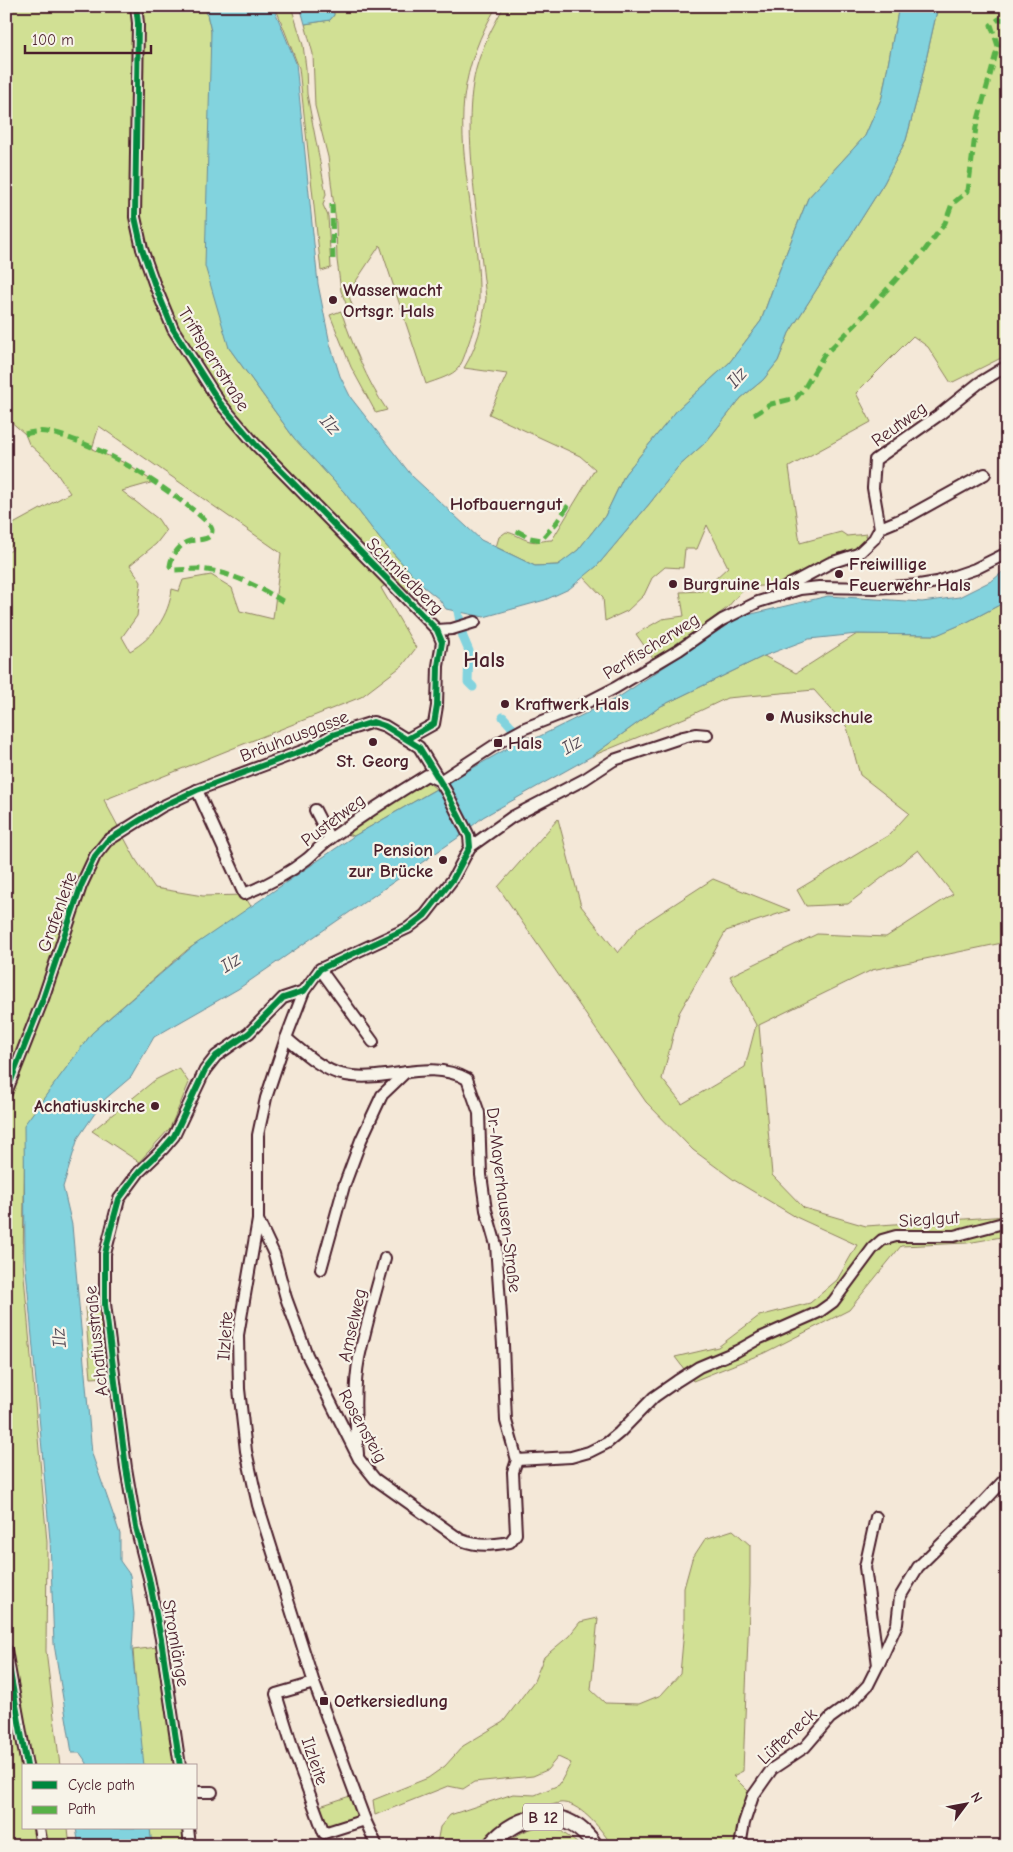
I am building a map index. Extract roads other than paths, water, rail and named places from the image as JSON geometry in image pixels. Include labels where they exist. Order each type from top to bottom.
[{"type":"main road","name":"B 12","points":[[490,1846],[498,1836],[513,1824],[541,1816],[563,1820],[574,1825],[584,1832],[596,1846]]},
{"type":"street","name":"Triftsperrstraße","points":[[136,6],[138,23],[135,217],[142,249],[154,283],[173,329],[220,403],[255,444],[348,539]]},
{"type":"street","name":"Reutweg","points":[[880,528],[873,488],[876,460],[979,383],[1007,366]]},
{"type":"street","points":[[771,598],[788,585],[830,563],[858,554],[874,540],[880,528],[909,516],[985,474]]},
{"type":"street","name":"Schmiedberg","points":[[348,539],[437,630],[442,642],[438,666],[437,706],[434,724],[407,739]]},
{"type":"street","name":"Perlfischerweg","points":[[440,781],[525,728],[576,708],[615,688],[679,650],[722,620],[758,602],[800,589],[819,587],[874,588],[928,583],[976,569],[1007,553]]},
{"type":"street","points":[[437,630],[452,629],[471,624]]},
{"type":"street","name":"Bräuhausgasse","points":[[197,790],[310,748],[332,735],[373,722],[385,726],[419,747],[440,781],[469,836],[470,847]]},
{"type":"street","points":[[373,1042],[320,969],[408,928],[425,915],[452,879],[470,847],[512,817],[585,779],[614,760],[683,737],[696,734],[707,735]]},
{"type":"street","name":"Pustetweg","points":[[197,790],[244,894],[268,884],[288,872],[307,859],[330,839],[427,775],[440,781]]},
{"type":"street","name":"Grafenleite","points":[[6,1093],[43,999],[81,886],[95,856],[107,841],[161,808],[197,790]]},
{"type":"street","points":[[315,810],[330,839]]},
{"type":"street","name":"Ilzleite","points":[[320,969],[304,991],[286,1038],[266,1098],[258,1135],[258,1220],[238,1335],[239,1389],[246,1451],[258,1505],[314,1683],[365,1820],[377,1846]]},
{"type":"street","name":"Achatiusstraße","points":[[136,1527],[126,1468],[105,1304],[105,1254],[119,1199],[139,1172],[174,1136],[205,1070],[216,1056],[249,1033],[282,998],[304,991]]},
{"type":"street","name":"Dr.-Mayerhausen-Straße","points":[[286,1038],[315,1060],[338,1074],[370,1076],[434,1069],[455,1072],[467,1079],[479,1113],[486,1210],[496,1245],[506,1421],[517,1460]]},
{"type":"street","points":[[321,1269],[344,1186],[361,1140],[382,1095],[406,1072]]},
{"type":"street","name":"Rosensteig","points":[[258,1220],[274,1254],[286,1298],[307,1355],[359,1459],[375,1479],[462,1540],[473,1545],[487,1546],[510,1542],[516,1534],[513,1472],[517,1460]]},
{"type":"street","name":"Sieglgut","points":[[517,1460],[571,1457],[589,1452],[607,1443],[620,1433],[654,1397],[699,1367],[737,1351],[826,1307],[837,1297],[873,1248],[882,1240],[896,1236],[912,1238],[954,1236],[1007,1222]]},
{"type":"street","name":"Amselweg","points":[[359,1459],[356,1431],[356,1395],[359,1360],[385,1258]]},
{"type":"street","name":"Lüfteneck","points":[[740,1846],[744,1823],[754,1796],[772,1769],[805,1747],[830,1718],[852,1702],[868,1685],[897,1624],[900,1597],[918,1567],[1007,1478]]},
{"type":"street","points":[[876,1517],[865,1567],[878,1665]]},
{"type":"street","name":"Stromlänge","points":[[136,1527],[149,1578],[161,1639],[180,1764]]},
{"type":"street","points":[[6,1650],[27,1764]]},
{"type":"street","name":"Ilzleite","points":[[314,1683],[276,1694],[293,1749],[324,1834],[365,1820]]},
{"type":"street","points":[[198,1792],[212,1792]]},
{"type":"street","points":[[39,1830],[42,1846]]},
{"type":"street","points":[[188,1830],[190,1846]]},
{"type":"water","name":"Ilz","points":[[205,6],[273,6],[296,63],[318,284],[330,344],[340,376],[351,398],[412,476],[481,540],[535,566],[558,565],[578,550],[605,516],[625,474],[678,409],[729,363],[761,321],[808,198],[865,136],[882,97],[899,6],[938,6],[906,140],[884,183],[789,333],[778,361],[763,380],[741,398],[706,442],[677,468],[597,566],[569,589],[545,600],[484,617],[446,609],[439,599],[424,587],[380,539],[344,492],[294,438],[229,348],[205,266],[211,31]]},
{"type":"water","points":[[300,6],[333,6],[334,15],[330,20],[305,24]]},
{"type":"water","name":"Ilz","points":[[1007,568],[1007,601],[937,635],[857,634],[809,639],[764,656],[661,706],[592,756],[483,817],[459,837],[238,989],[154,1037],[131,1077],[104,1100],[78,1138],[63,1187],[72,1225],[92,1454],[120,1534],[120,1561],[130,1575],[134,1614],[132,1649],[144,1764],[87,1764],[80,1753],[72,1753],[54,1644],[50,1540],[25,1258],[24,1125],[92,1033],[193,946],[354,836],[508,748],[508,739],[522,731],[526,737],[536,738],[619,697],[739,617],[828,596],[922,602],[959,597],[993,580]]},
{"type":"water","points":[[76,1830],[150,1830],[152,1846],[79,1846]]},
{"type":"waterway","points":[[456,601],[463,637],[469,651],[468,682],[473,687]]},
{"type":"waterway","points":[[503,717],[511,726],[517,740]]},
{"type":"place","name":"Wasserwacht Ortsgr. Hals","points":[[333,300]]},
{"type":"place","name":"Freiwillige Feuerwehr Hals","points":[[839,574]]},
{"type":"place","name":"Burgruine Hals","points":[[673,584]]},
{"type":"place","name":"Kraftwerk Hals","points":[[505,704]]},
{"type":"place","name":"Musikschule","points":[[770,717]]},
{"type":"place","name":"St. Georg","points":[[373,742]]},
{"type":"place","name":"Hals","points":[[498,743]]},
{"type":"place","name":"Pension zur Brücke","points":[[443,860]]},
{"type":"place","name":"Achatiuskirche","points":[[155,1106]]},
{"type":"place","name":"Oetkersiedlung","points":[[324,1701]]},
{"type":"district","name":"Hofbauerngut","points":[[506,503]]},
{"type":"district","name":"Hals","points":[[484,659]]}]
